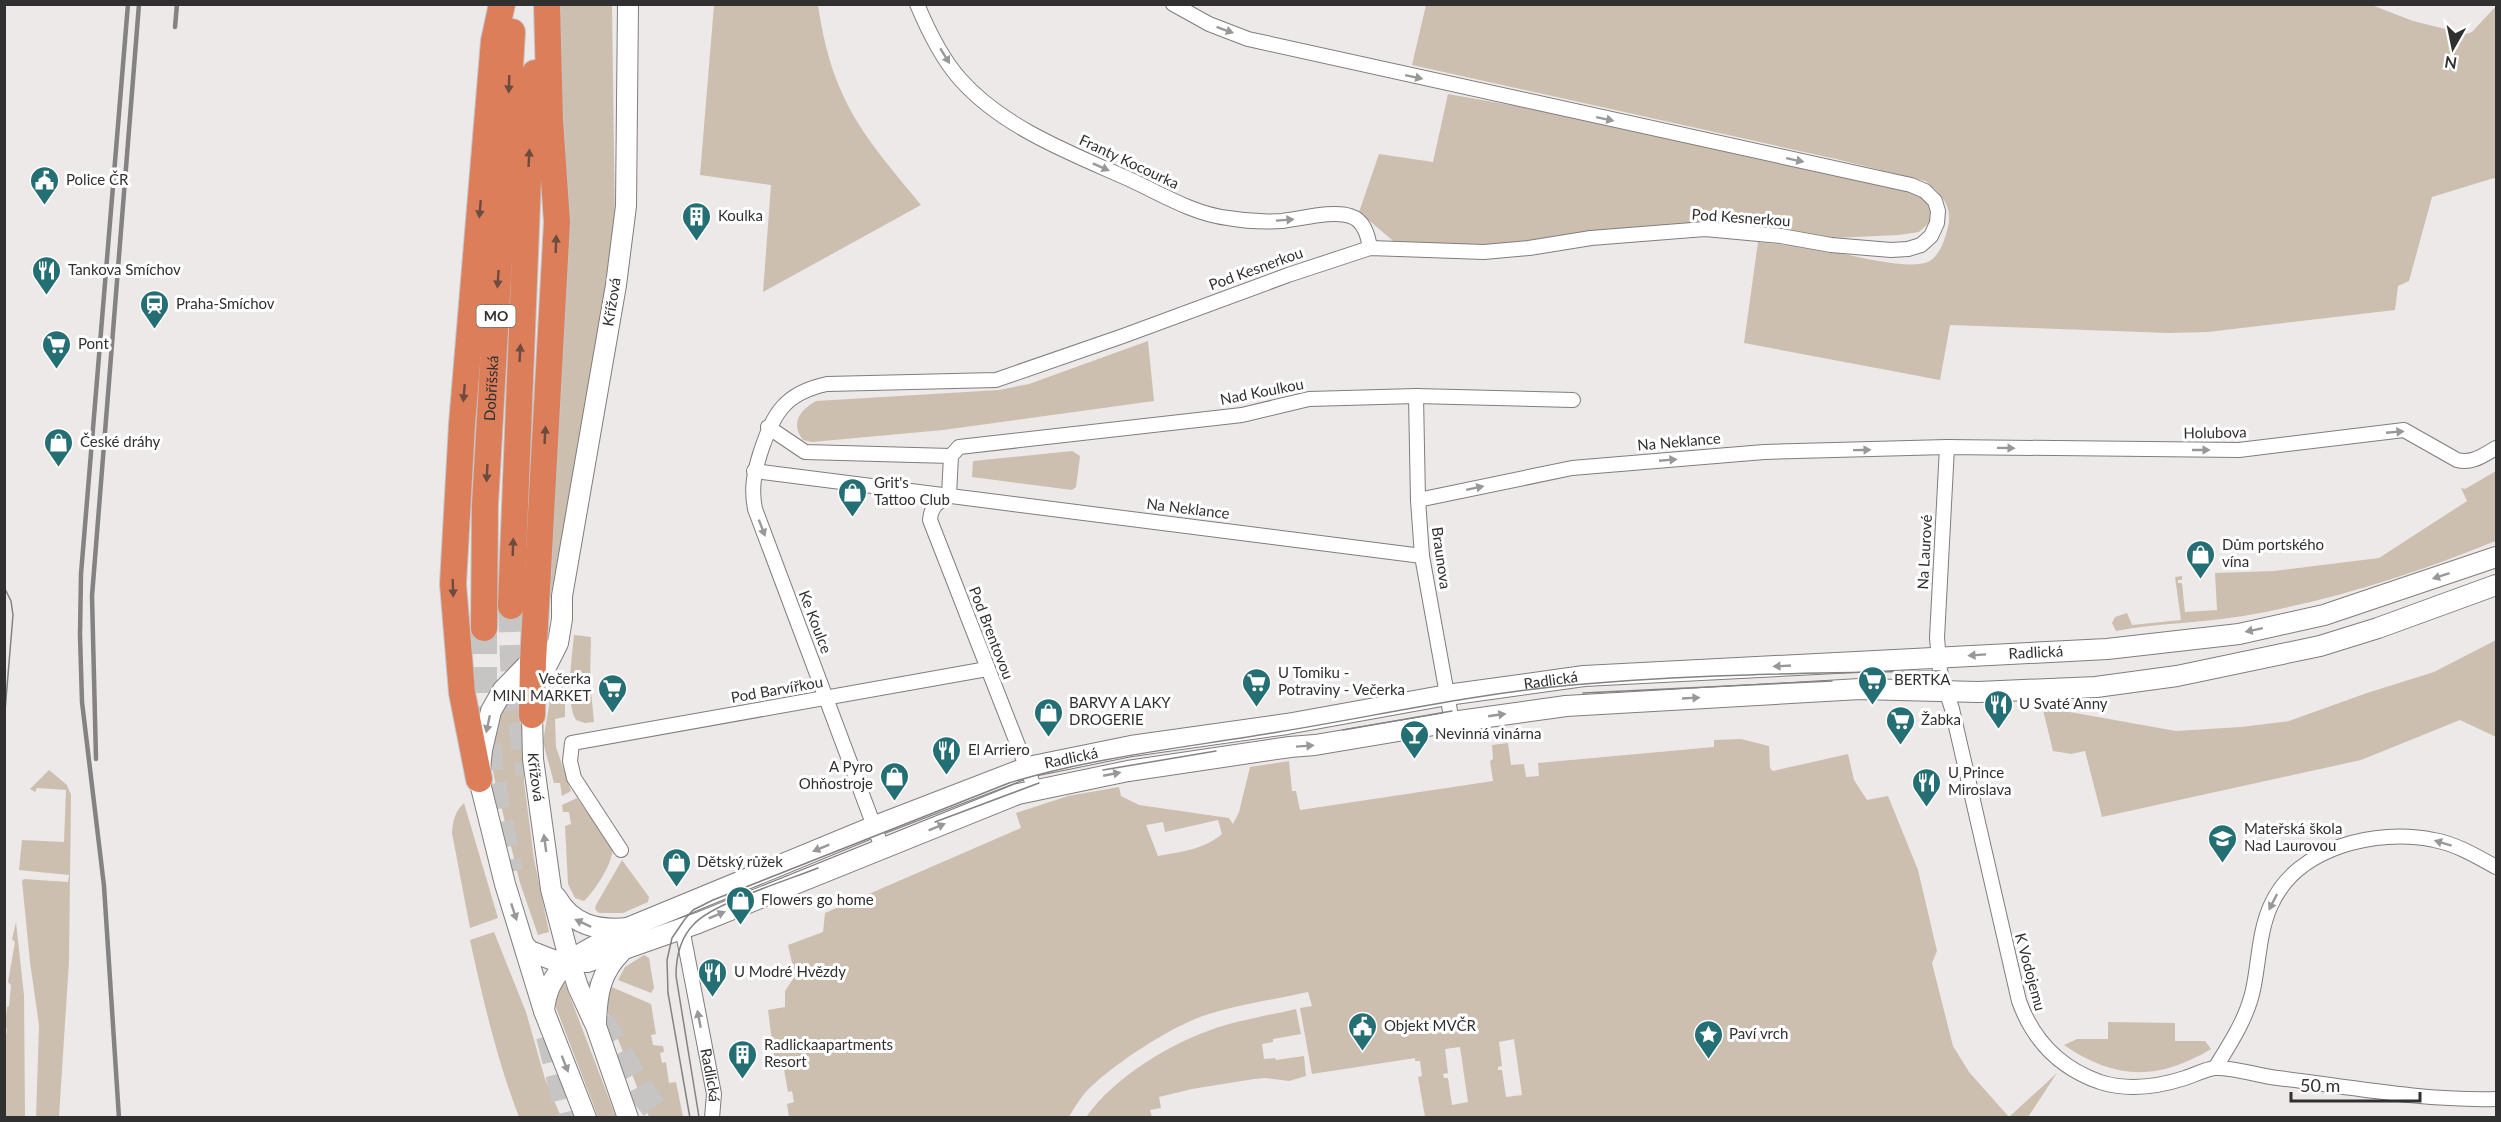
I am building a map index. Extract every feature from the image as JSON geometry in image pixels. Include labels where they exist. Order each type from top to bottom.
[{"type":"highway","points":[[479,779],[462,693],[453,584],[464,395],[494,41],[501,4]]},
{"type":"highway","name":"Dobříšská","points":[[483,628],[486,506],[513,4]]},
{"type":"highway","name":"Dobříšská","points":[[511,606],[530,141],[540,4]]},
{"type":"highway","points":[[532,715],[557,222],[550,121],[548,4]]},
{"type":"main road","name":"Křížová","points":[[570,962],[551,888],[533,759],[532,715],[541,677],[558,644],[562,619],[562,596],[616,285],[626,206],[628,4]]},
{"type":"main road","name":"Radlická","points":[[630,927],[1028,766],[1131,746],[1287,724],[1447,695],[1584,676],[2107,648],[2239,634],[2324,615],[2496,557]]},
{"type":"main road","name":"Radlická","points":[[525,946],[542,957],[570,962],[587,962],[682,928],[1035,789],[1128,771],[1316,745],[1557,707],[1860,689],[1947,691],[2096,687],[2176,676],[2320,646],[2378,628],[2496,585]]},
{"type":"main road","name":"Křížová","points":[[479,779],[482,750],[491,711],[503,690],[533,661],[543,647],[562,596]]},
{"type":"main road","points":[[479,779],[505,884],[544,1011],[586,1118]]},
{"type":"main road","points":[[551,888],[567,913],[582,924],[601,928],[630,927]]},
{"type":"main road","points":[[544,1011],[545,997],[551,981],[570,962],[630,927]]},
{"type":"main road","points":[[596,1026],[602,977],[610,963],[623,950]]},
{"type":"main road","points":[[570,962],[578,987],[596,1026],[628,1118]]},
{"type":"street","name":"Franty Kocourka","points":[[917,4],[926,25],[960,79],[1006,120],[1076,155],[1204,213],[1227,218],[1280,221],[1339,214],[1350,216],[1360,222],[1367,232],[1371,248]]},
{"type":"street","name":"Pod Kesnerkou","points":[[754,471],[768,428],[783,405],[801,392],[813,387],[827,384],[996,380],[1306,268],[1371,248],[1484,252],[1529,248],[1591,238],[1705,229],[1751,232],[1831,245],[1891,250],[1908,249],[1921,245],[1937,224],[1938,211],[1935,201],[1925,191],[1911,185],[1248,39],[1209,24],[1178,6]]},
{"type":"street","name":"Nad Koulkou","points":[[955,452],[1242,415],[1310,399],[1416,396],[1573,400]]},
{"type":"street","name":"Braunova","points":[[1416,396],[1418,500],[1422,556],[1452,722]]},
{"type":"street","points":[[768,428],[805,452],[955,452],[949,495]]},
{"type":"street","name":"Holubova","points":[[1947,447],[2239,450],[2404,430],[2457,460],[2465,462],[2474,460],[2496,448]]},
{"type":"street","name":"Na Neklance","points":[[1418,500],[1572,468],[1764,452],[1947,447]]},
{"type":"street","name":"Na Laurové","points":[[1947,447],[1938,658],[1947,691]]},
{"type":"street","name":"Na Neklance","points":[[754,471],[1422,556]]},
{"type":"street","name":"Ke Koulce","points":[[754,471],[752,493],[755,509],[883,850]]},
{"type":"street","name":"Pod Brentovou","points":[[949,495],[935,504],[931,510],[930,520],[987,669],[1028,766],[1035,789]]},
{"type":"street","name":"Pod Barvířkou","points":[[621,850],[574,778],[570,761],[572,744],[987,669]]},
{"type":"street","name":"K Vodojemu","points":[[1947,691],[2019,1001],[2027,1024],[2046,1048],[2065,1066],[2099,1082],[2120,1086],[2141,1087],[2167,1084],[2215,1068],[2431,1097],[2496,1099]]},
{"type":"street","points":[[2215,1068],[2239,1027],[2252,992],[2264,920],[2278,891],[2301,866],[2320,855],[2371,838],[2414,837],[2436,840],[2462,849],[2496,867]]},
{"type":"street","name":"Radlická","points":[[682,928],[714,1094],[712,1118]]},
{"type":"shaded area","points":[[2369,4],[2413,21],[2466,34],[2472,32],[2496,6],[2496,180],[2494,178],[2432,197],[2409,281],[2398,286],[2395,310],[2208,332],[2168,333],[1950,325],[1940,380],[1744,343],[1758,242],[1823,249],[1895,263],[1928,262],[1936,256],[1941,247],[1947,232],[1949,213],[1941,195],[1925,181],[1836,159],[1412,65],[1426,5]]},
{"type":"shaded area","points":[[560,5],[612,5],[615,228],[593,367],[545,627],[557,46]]},
{"type":"shaded area","points":[[714,5],[818,5],[829,56],[846,103],[865,134],[921,205],[763,292],[771,185],[700,175]]},
{"type":"shaded area","points":[[1448,94],[1555,113],[1914,193],[1928,205],[1929,223],[1919,232],[1834,238],[1768,228],[1484,246],[1398,245],[1359,212],[1379,154],[1433,162]]},
{"type":"shaded area","points":[[1148,341],[1154,401],[943,430],[812,442],[803,440],[797,428],[801,413],[816,401],[999,390],[1029,384]]},
{"type":"shaded area","points":[[1072,451],[1080,456],[1076,487],[1072,490],[972,477],[973,461]]},
{"type":"shaded area","points":[[2496,471],[2496,541],[2370,586],[2275,610],[2116,631],[2112,623],[2115,617],[2127,613],[2132,625],[2181,620],[2175,577],[2182,576],[2182,580],[2178,580],[2178,583],[2182,583],[2185,612],[2217,610],[2215,573],[2274,571],[2379,558],[2467,501],[2461,488],[2465,489]]},
{"type":"shaded area","points":[[574,635],[591,637],[590,680],[594,722],[585,723],[576,720],[573,712],[570,679]]},
{"type":"shaded area","points":[[2496,640],[2496,737],[2460,720],[2361,760],[2102,817],[2085,751],[2071,754],[2053,751],[2043,710],[2053,709],[2176,731],[2289,721],[2434,672]]},
{"type":"shaded area","points":[[521,682],[524,782],[534,859],[549,932],[538,935],[520,883],[494,777],[490,748],[497,714]]},
{"type":"shaded area","points":[[559,686],[565,687],[565,717],[555,719],[556,747],[571,791],[562,796],[560,783],[554,783],[543,742],[550,699]]},
{"type":"shaded area","points":[[1741,739],[1769,746],[1770,768],[1773,771],[1848,754],[1854,780],[1867,800],[1888,796],[1918,870],[1937,951],[1932,963],[1953,1046],[1969,1072],[2009,1117],[1425,1117],[1418,1077],[1422,1076],[1420,1061],[1415,1061],[1415,1058],[1312,1074],[1300,1008],[1312,1006],[1308,992],[1213,1013],[1173,1029],[1144,1046],[1104,1075],[1086,1091],[1069,1117],[789,1117],[787,1104],[794,1102],[792,1091],[788,1092],[782,1058],[774,1058],[768,1010],[785,1007],[785,991],[795,976],[788,945],[823,932],[825,913],[1021,828],[1016,813],[1068,796],[1119,787],[1121,796],[1139,805],[1229,818],[1233,824],[1239,812],[1250,767],[1289,761],[1292,791],[1296,791],[1300,810],[1493,781],[1490,761],[1493,759],[1492,745],[1508,743],[1511,765],[1524,764],[1526,777],[1539,776],[1538,763],[1714,747],[1714,740]],"holes":[[[1218,820],[1222,834],[1215,839],[1192,849],[1158,856],[1146,825],[1163,822],[1165,832]],[[1514,1039],[1522,1095],[1506,1097],[1502,1070],[1498,1070],[1498,1067],[1502,1066],[1499,1042]],[[1460,1047],[1468,1102],[1452,1105],[1448,1078],[1444,1078],[1443,1074],[1448,1073],[1445,1049]]]},
{"type":"shaded area","points":[[49,770],[67,785],[71,795],[69,961],[59,1117],[36,1118],[39,1025],[22,881],[24,879],[68,882],[69,875],[19,870],[22,840],[64,842],[66,790],[37,788],[35,792],[30,789]]},
{"type":"shaded area","points":[[577,798],[613,849],[602,877],[584,901],[575,898],[568,884],[565,826],[571,824],[569,812],[563,812],[562,805]]},
{"type":"shaded area","points":[[464,803],[498,918],[470,928],[452,833],[455,816]]},
{"type":"shaded area","points":[[622,860],[649,897],[648,902],[623,913],[599,913],[595,909],[596,905]]},
{"type":"shaded area","points":[[16,922],[24,995],[25,1117],[5,1117],[4,1050],[7,1029],[5,1026],[11,985],[8,982],[15,942],[12,939]]},
{"type":"shaded area","points":[[494,932],[526,1012],[545,1079],[561,1117],[519,1117],[511,1095],[491,1030],[470,940]]},
{"type":"shaded area","points":[[644,955],[649,958],[654,988],[651,993],[618,980],[625,967]]},
{"type":"shaded area","points":[[564,981],[616,1117],[598,1117],[555,1005],[557,983]]},
{"type":"shaded area","points":[[607,985],[651,1004],[656,1034],[651,1035],[653,1045],[663,1046],[664,1052],[660,1053],[662,1063],[666,1062],[669,1083],[676,1082],[683,1117],[649,1117],[608,1014]]},
{"type":"shaded area","points":[[1296,1009],[1301,1034],[1273,1039],[1273,1042],[1262,1044],[1264,1059],[1275,1058],[1276,1060],[1304,1056],[1306,1076],[1289,1081],[1254,1079],[1159,1097],[1161,1108],[1150,1110],[1152,1117],[1086,1117],[1098,1102],[1128,1075],[1182,1042],[1228,1024]]},
{"type":"shaded area","points":[[2108,1022],[2175,1023],[2175,1041],[2205,1041],[2211,1049],[2173,1067],[2137,1072],[2101,1065],[2064,1045],[2077,1039],[2108,1039]]},
{"type":"shaded area","points":[[2057,1073],[2028,1117],[2009,1117]]},
{"type":"tunnel","points":[[511,606],[514,687],[529,774]]},
{"type":"tunnel","points":[[484,628],[484,697],[491,773],[510,872]]},
{"type":"tunnel","points":[[563,908],[602,1022],[644,1095],[662,1118]]},
{"type":"tunnel","points":[[549,1036],[569,1118]]},
{"type":"tram line","points":[[4,587],[11,601],[13,615],[4,723]]},
{"type":"tram line","points":[[690,1118],[668,993],[667,960],[672,938],[693,910],[713,900],[1009,783],[1108,759],[1535,689],[1618,681],[1710,676],[1940,671]]},
{"type":"tram line","points":[[1583,693],[1832,681]]},
{"type":"tram line","points":[[1343,730],[1452,711]]},
{"type":"tram line","points":[[1103,770],[1216,751]]},
{"type":"tram line","points":[[935,822],[1039,783]]},
{"type":"tram line","points":[[699,1117],[676,976],[682,942],[694,924],[718,908],[818,868]]},
{"type":"railway","points":[[119,1118],[104,886],[82,702],[80,635],[81,574],[128,4]]},
{"type":"railway","points":[[96,759],[92,596],[139,4]]},
{"type":"railway","points":[[175,27],[177,4]]},
{"type":"place","name":"Police ČR","points":[[45,206]]},
{"type":"place","name":"Koulka","points":[[697,242]]},
{"type":"place","name":"Tankova Smíchov","points":[[47,296]]},
{"type":"place","name":"Praha-Smíchov","points":[[155,330]]},
{"type":"place","name":"Pont","points":[[57,370]]},
{"type":"place","name":"České dráhy","points":[[59,468]]},
{"type":"place","name":"Grit's Tattoo Club","points":[[853,518]]},
{"type":"place","name":"Dům portského vína","points":[[2201,580]]},
{"type":"place","name":"BERTKA","points":[[1873,706]]},
{"type":"place","name":"U Tomiku - Potraviny - Večerka","points":[[1257,708]]},
{"type":"place","name":"Večerka MINI MARKET","points":[[612,714]]},
{"type":"place","name":"U Svaté Anny","points":[[1998,730]]},
{"type":"place","name":"BARVY A LAKY DROGERIE","points":[[1048,738]]},
{"type":"place","name":"Žabka","points":[[1900,746]]},
{"type":"place","name":"Nevinná vinárna","points":[[1414,760]]},
{"type":"place","name":"El Arriero","points":[[947,776]]},
{"type":"place","name":"A Pyro Ohňostroje","points":[[894,802]]},
{"type":"place","name":"U Prince Miroslava","points":[[1927,808]]},
{"type":"place","name":"Mateřská škola Nad Laurovou","points":[[2223,864]]},
{"type":"place","name":"Dětský růžek","points":[[676,888]]},
{"type":"place","name":"Flowers go home","points":[[740,926]]},
{"type":"place","name":"U Modré Hvězdy","points":[[713,998]]},
{"type":"place","name":"Objekt MVČR","points":[[1363,1052]]},
{"type":"place","name":"Paví vrch","points":[[1708,1060]]},
{"type":"place","name":"Radlickaapartments Resort","points":[[743,1080]]}]
